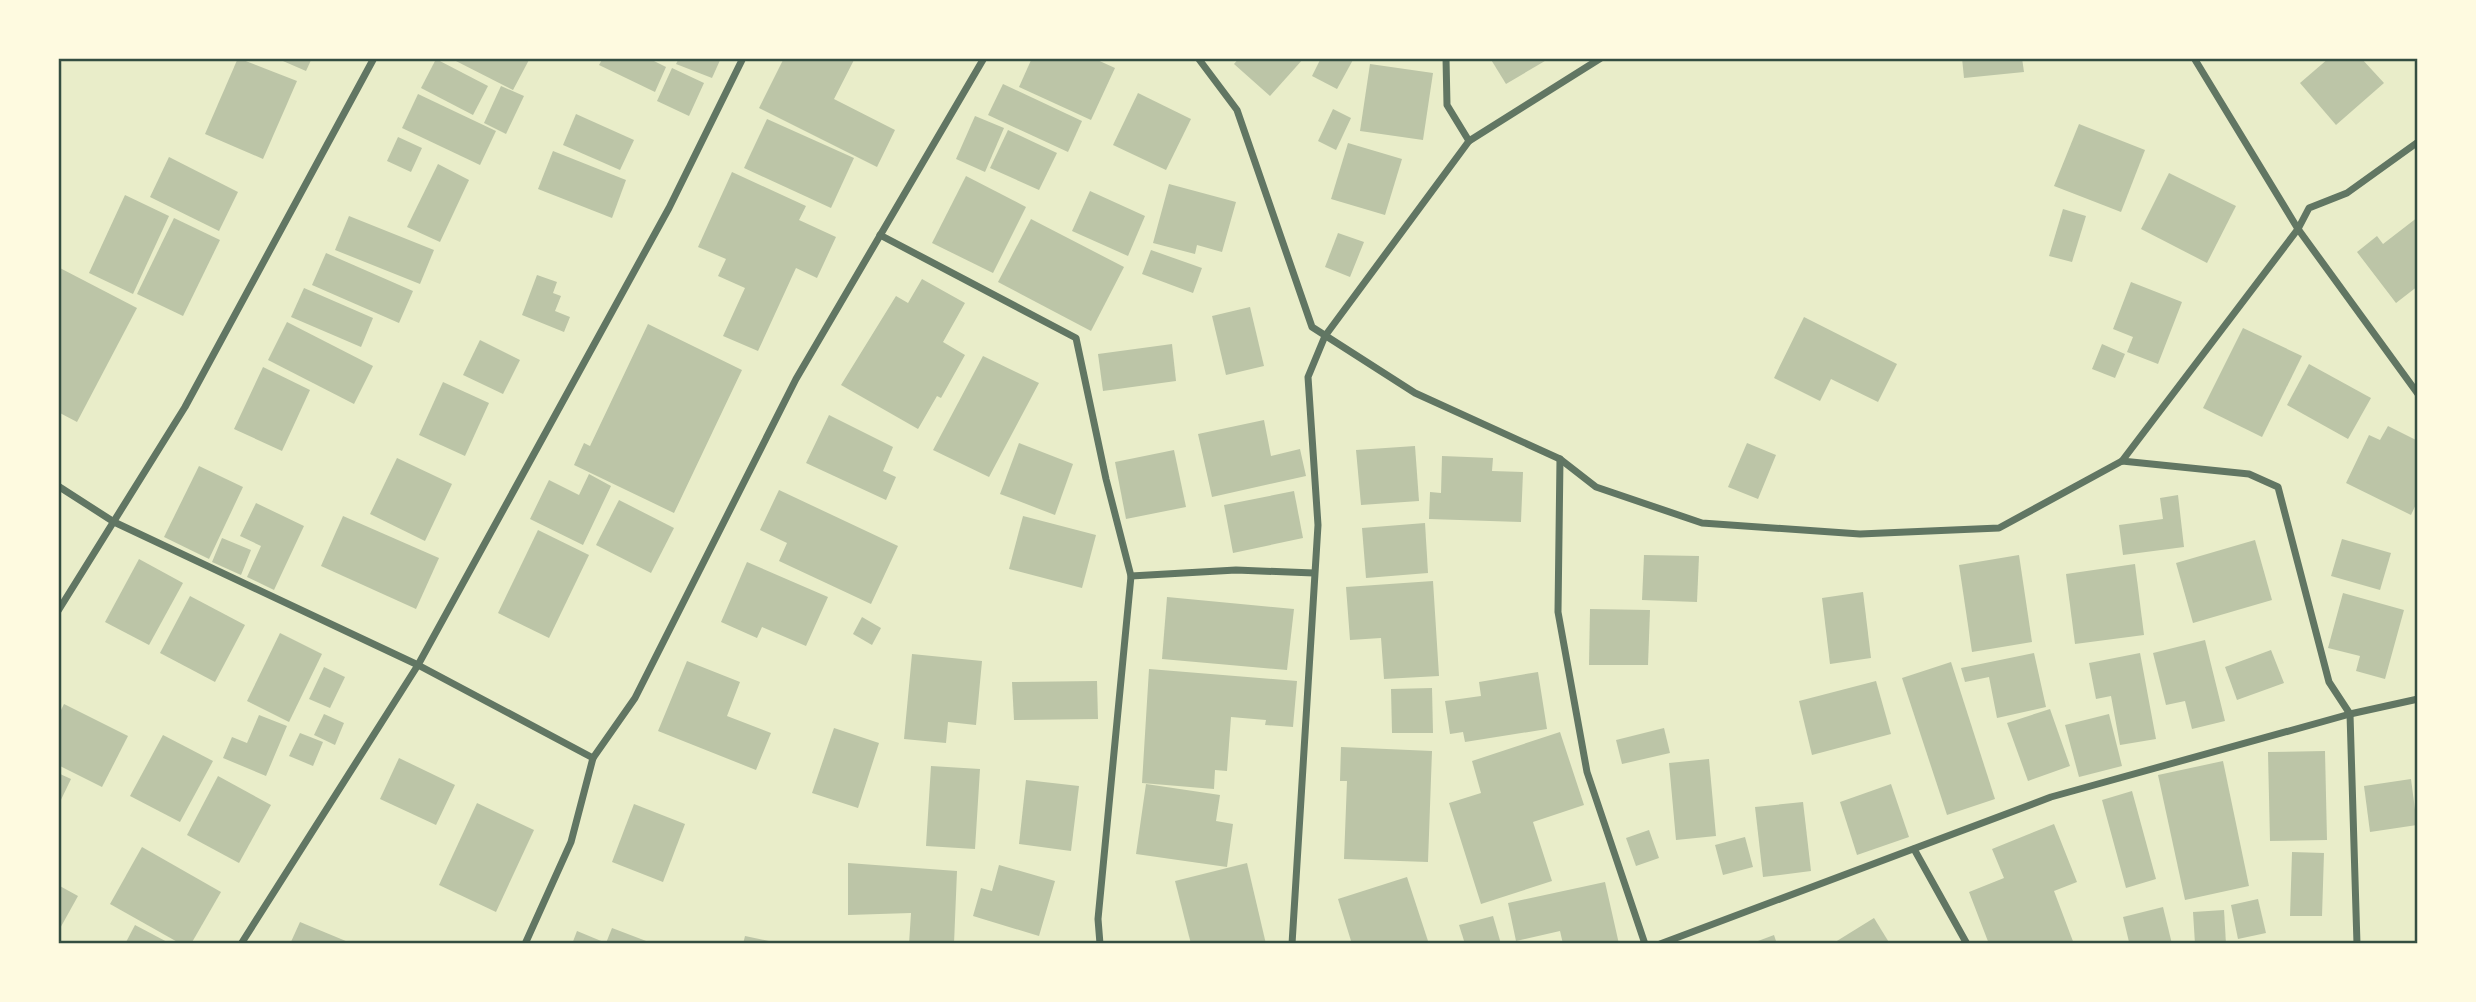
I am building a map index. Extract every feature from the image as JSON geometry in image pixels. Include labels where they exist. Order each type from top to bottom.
[{"type":"street","points":[[58,611],[185,407],[373,58]]},
{"type":"street","points":[[242,944],[418,665],[669,208],[743,58]]},
{"type":"street","points":[[525,944],[570,842],[593,758],[635,698],[796,379],[984,58]]},
{"type":"street","points":[[1198,58],[1237,110],[1312,327],[1415,393],[1560,459],[1596,487],[1702,523],[1860,534],[1999,528],[2122,461],[2298,229],[2309,208],[2347,193],[2418,142]]},
{"type":"street","points":[[1446,58],[1447,105],[1469,141]]},
{"type":"street","points":[[1292,944],[1318,525],[1308,377],[1325,336],[1469,141],[1601,58]]},
{"type":"street","points":[[2194,58],[2298,229],[2418,394]]},
{"type":"street","points":[[880,236],[1076,338],[1106,479],[1132,576],[1098,919],[1100,944]]},
{"type":"street","points":[[1560,459],[1558,612],[1587,772],[1645,944]]},
{"type":"street","points":[[2122,461],[2249,474],[2278,487],[2329,682],[2350,714],[2357,944]]},
{"type":"street","points":[[58,486],[114,522],[418,665],[593,758]]},
{"type":"street","points":[[1132,576],[1236,570],[1314,573]]},
{"type":"street","points":[[1660,944],[2051,797],[2350,714],[2418,699]]},
{"type":"street","points":[[1914,849],[1967,944]]},
{"type":"building","points":[[238,58],[297,81],[263,159],[205,134]]},
{"type":"building","points":[[276,58],[312,58],[306,71]]},
{"type":"building","points":[[450,58],[530,58],[513,90]]},
{"type":"building","points":[[603,58],[648,58],[666,67],[655,92],[599,65]]},
{"type":"building","points":[[679,58],[721,58],[712,78],[676,64]]},
{"type":"building","points":[[784,58],[855,58],[834,99],[895,130],[877,167],[759,108]]},
{"type":"building","points":[[1032,58],[1093,58],[1115,68],[1091,120],[1019,87]]},
{"type":"building","points":[[1239,58],[1304,58],[1270,96],[1234,64]]},
{"type":"building","points":[[1321,58],[1354,58],[1337,89],[1312,76]]},
{"type":"building","points":[[1490,58],[1550,58],[1506,84]]},
{"type":"building","points":[[1962,58],[2022,58],[2024,72],[1964,78]]},
{"type":"building","points":[[2329,58],[2361,58],[2384,83],[2336,125],[2300,83]]},
{"type":"building","points":[[436,59],[488,86],[473,115],[421,88]]},
{"type":"building","points":[[1370,64],[1433,73],[1423,140],[1360,131]]},
{"type":"building","points":[[672,68],[704,83],[689,116],[657,101]]},
{"type":"building","points":[[1003,84],[1082,121],[1068,152],[988,115]]},
{"type":"building","points":[[501,86],[524,96],[506,134],[484,123]]},
{"type":"building","points":[[1138,93],[1191,119],[1166,170],[1113,145]]},
{"type":"building","points":[[418,94],[496,131],[480,165],[402,128]]},
{"type":"building","points":[[1333,109],[1351,118],[1336,150],[1318,141]]},
{"type":"building","points":[[576,114],[634,140],[620,170],[563,145]]},
{"type":"building","points":[[975,116],[1004,128],[985,172],[956,159]]},
{"type":"building","points":[[767,119],[854,158],[831,208],[744,168]]},
{"type":"building","points":[[2079,124],[2145,150],[2121,212],[2054,186]]},
{"type":"building","points":[[1008,130],[1057,153],[1039,190],[990,168]]},
{"type":"building","points":[[398,137],[422,148],[411,172],[387,161]]},
{"type":"building","points":[[1348,143],[1402,159],[1385,215],[1331,199]]},
{"type":"building","points":[[553,151],[626,180],[612,218],[538,189]]},
{"type":"building","points":[[169,157],[238,192],[219,231],[150,197]]},
{"type":"building","points":[[438,164],[469,180],[440,242],[407,227]]},
{"type":"building","points":[[732,172],[806,206],[799,220],[836,237],[817,278],[796,268],[758,351],[723,336],[745,288],[718,276],[726,259],[698,247]]},
{"type":"building","points":[[2169,173],[2236,206],[2207,263],[2141,229]]},
{"type":"building","points":[[966,176],[1026,207],[993,273],[932,243]]},
{"type":"building","points":[[1169,184],[1236,202],[1222,252],[1197,245],[1195,254],[1153,243]]},
{"type":"building","points":[[1090,191],[1145,216],[1128,256],[1072,231]]},
{"type":"building","points":[[125,195],[169,216],[133,294],[89,273]]},
{"type":"building","points":[[2063,209],[2086,216],[2072,262],[2049,256]]},
{"type":"building","points":[[349,216],[434,250],[420,284],[335,250]]},
{"type":"building","points":[[2418,217],[2418,286],[2396,303],[2357,252],[2377,236],[2383,244]]},
{"type":"building","points":[[174,218],[220,240],[183,316],[137,294]]},
{"type":"building","points":[[1031,219],[1124,267],[1091,331],[998,282]]},
{"type":"building","points":[[1338,233],[1364,242],[1350,277],[1325,267]]},
{"type":"building","points":[[1151,250],[1202,268],[1193,293],[1142,274]]},
{"type":"building","points":[[326,253],[413,291],[399,323],[312,285]]},
{"type":"building","points":[[58,267],[137,308],[77,422],[58,412]]},
{"type":"building","points":[[537,275],[557,282],[553,293],[561,296],[555,311],[570,317],[564,332],[522,315]]},
{"type":"building","points":[[922,279],[965,303],[943,342],[965,355],[941,398],[937,396],[918,429],[841,385],[896,296],[908,303]]},
{"type":"building","points":[[2131,282],[2182,302],[2158,364],[2127,352],[2133,337],[2113,329]]},
{"type":"building","points":[[304,288],[373,318],[361,347],[291,317]]},
{"type":"building","points":[[1250,307],[1264,366],[1226,375],[1212,316]]},
{"type":"building","points":[[1804,317],[1897,364],[1878,402],[1831,379],[1820,401],[1774,378]]},
{"type":"building","points":[[287,322],[373,366],[354,404],[268,360]]},
{"type":"building","points":[[648,324],[742,370],[674,513],[574,465],[584,443],[590,446]]},
{"type":"building","points":[[2243,328],[2302,356],[2262,437],[2203,408]]},
{"type":"building","points":[[480,340],[520,360],[503,394],[463,375]]},
{"type":"building","points":[[1172,344],[1176,381],[1103,391],[1098,354]]},
{"type":"building","points":[[2102,344],[2125,354],[2115,378],[2092,369]]},
{"type":"building","points":[[983,356],[1039,383],[989,477],[933,450]]},
{"type":"building","points":[[2309,364],[2371,398],[2348,439],[2287,405]]},
{"type":"building","points":[[263,367],[310,390],[282,451],[234,429]]},
{"type":"building","points":[[443,382],[489,403],[465,456],[419,435]]},
{"type":"building","points":[[829,415],[893,447],[883,471],[896,477],[886,500],[806,463]]},
{"type":"building","points":[[1264,420],[1271,456],[1300,449],[1306,476],[1212,497],[1198,434]]},
{"type":"building","points":[[2388,426],[2418,441],[2418,500],[2411,515],[2346,483],[2369,435],[2380,440]]},
{"type":"building","points":[[1019,443],[1073,464],[1055,515],[1000,494]]},
{"type":"building","points":[[1747,443],[1776,455],[1758,499],[1728,487]]},
{"type":"building","points":[[1415,446],[1419,501],[1361,505],[1356,450]]},
{"type":"building","points":[[1174,450],[1186,507],[1126,519],[1115,462]]},
{"type":"building","points":[[1442,456],[1493,458],[1492,471],[1523,472],[1521,522],[1429,519],[1430,492],[1441,493]]},
{"type":"building","points":[[397,458],[452,484],[425,541],[370,514]]},
{"type":"building","points":[[199,466],[243,487],[209,559],[164,537]]},
{"type":"building","points":[[589,474],[611,486],[583,545],[530,519],[549,480],[579,495]]},
{"type":"building","points":[[779,490],[898,546],[871,604],[779,561],[787,543],[760,530]]},
{"type":"building","points":[[1294,491],[1303,538],[1233,553],[1224,505]]},
{"type":"building","points":[[2178,495],[2184,547],[2123,555],[2119,525],[2163,519],[2160,498]]},
{"type":"building","points":[[619,500],[674,528],[651,573],[596,545]]},
{"type":"building","points":[[256,503],[304,526],[274,590],[247,577],[261,546],[240,536]]},
{"type":"building","points":[[343,516],[439,558],[416,609],[321,566]]},
{"type":"building","points":[[1023,516],[1096,535],[1082,588],[1009,569]]},
{"type":"building","points":[[1425,523],[1428,573],[1366,578],[1362,528]]},
{"type":"building","points":[[538,530],[589,555],[549,638],[498,613]]},
{"type":"building","points":[[222,538],[251,550],[241,575],[212,562]]},
{"type":"building","points":[[2342,539],[2391,553],[2380,590],[2331,576]]},
{"type":"building","points":[[2255,540],[2272,600],[2193,623],[2176,563]]},
{"type":"building","points":[[1644,555],[1699,556],[1697,602],[1642,600]]},
{"type":"building","points":[[2019,555],[2032,642],[1972,652],[1959,565]]},
{"type":"building","points":[[139,559],[183,583],[149,645],[105,622]]},
{"type":"building","points":[[747,562],[828,597],[806,646],[762,627],[757,638],[721,622]]},
{"type":"building","points":[[2135,564],[2144,635],[2075,644],[2066,574]]},
{"type":"building","points":[[1433,581],[1439,676],[1384,679],[1381,638],[1350,640],[1346,587]]},
{"type":"building","points":[[1863,592],[1871,658],[1830,664],[1822,598]]},
{"type":"building","points":[[2343,593],[2404,610],[2385,679],[2356,671],[2360,656],[2328,648]]},
{"type":"building","points":[[190,596],[245,625],[215,682],[160,653]]},
{"type":"building","points":[[1167,597],[1294,609],[1287,670],[1162,659]]},
{"type":"building","points":[[1590,609],[1650,610],[1648,665],[1589,665]]},
{"type":"building","points":[[862,617],[881,628],[872,645],[853,634]]},
{"type":"building","points":[[280,633],[322,654],[289,722],[247,701]]},
{"type":"building","points":[[2205,640],[2225,721],[2192,729],[2185,701],[2166,705],[2153,653]]},
{"type":"building","points":[[2271,650],[2284,683],[2237,700],[2225,667]]},
{"type":"building","points":[[2034,653],[2046,707],[1997,718],[1989,677],[1965,682],[1961,668]]},
{"type":"building","points":[[2140,653],[2156,739],[2120,745],[2111,696],[2096,699],[2089,663]]},
{"type":"building","points":[[912,654],[982,661],[976,725],[948,722],[946,743],[904,739]]},
{"type":"building","points":[[687,661],[740,682],[727,716],[771,733],[756,770],[658,731]]},
{"type":"building","points":[[1951,662],[1995,799],[1947,815],[1902,678]]},
{"type":"building","points":[[324,667],[345,677],[330,708],[309,699]]},
{"type":"building","points":[[1149,669],[1297,681],[1293,727],[1265,725],[1266,720],[1231,717],[1227,771],[1215,770],[1214,789],[1142,783]]},
{"type":"building","points":[[1538,672],[1547,729],[1465,742],[1463,732],[1450,734],[1445,701],[1481,696],[1479,682]]},
{"type":"building","points":[[1097,681],[1098,719],[1014,720],[1012,682]]},
{"type":"building","points":[[1876,681],[1891,734],[1812,755],[1799,701]]},
{"type":"building","points":[[1432,688],[1433,733],[1392,733],[1391,689]]},
{"type":"building","points":[[64,704],[128,736],[102,787],[58,765],[58,716]]},
{"type":"building","points":[[2050,709],[2070,766],[2028,781],[2007,723]]},
{"type":"building","points":[[324,714],[344,723],[335,745],[314,735]]},
{"type":"building","points":[[2109,714],[2122,766],[2079,777],[2065,725]]},
{"type":"building","points":[[259,715],[287,726],[266,776],[223,758],[232,737],[247,743]]},
{"type":"building","points":[[834,728],[879,743],[858,808],[812,793]]},
{"type":"building","points":[[1664,728],[1670,753],[1622,764],[1616,740]]},
{"type":"building","points":[[1560,732],[1584,805],[1533,822],[1552,881],[1481,904],[1449,803],[1481,793],[1472,761]]},
{"type":"building","points":[[300,733],[323,742],[313,766],[289,756]]},
{"type":"building","points":[[163,735],[213,761],[180,822],[130,796]]},
{"type":"building","points":[[1341,747],[1432,751],[1428,862],[1344,859],[1347,781],[1340,781]]},
{"type":"building","points":[[2325,751],[2327,840],[2270,841],[2268,752]]},
{"type":"building","points":[[399,758],[455,785],[436,825],[380,799]]},
{"type":"building","points":[[1709,759],[1716,836],[1676,840],[1669,763]]},
{"type":"building","points":[[2223,761],[2249,886],[2185,900],[2158,775]]},
{"type":"building","points":[[931,766],[980,769],[975,849],[926,846]]},
{"type":"building","points":[[58,773],[71,779],[58,806]]},
{"type":"building","points":[[218,776],[271,805],[239,863],[187,835]]},
{"type":"building","points":[[2411,779],[2417,825],[2370,832],[2364,786]]},
{"type":"building","points":[[1026,780],[1079,786],[1071,851],[1019,844]]},
{"type":"building","points":[[1146,784],[1220,795],[1216,821],[1233,824],[1227,867],[1136,854]]},
{"type":"building","points":[[1891,784],[1909,837],[1857,855],[1840,802]]},
{"type":"building","points":[[2132,791],[2156,879],[2126,888],[2102,800]]},
{"type":"building","points":[[1803,802],[1811,871],[1763,877],[1755,807]]},
{"type":"building","points":[[477,803],[534,830],[496,912],[439,885]]},
{"type":"building","points":[[634,804],[685,824],[663,882],[612,862]]},
{"type":"building","points":[[2054,824],[2077,882],[2054,891],[2074,944],[1989,944],[1969,892],[2004,878],[1992,849]]},
{"type":"building","points":[[1649,830],[1659,858],[1636,866],[1626,838]]},
{"type":"building","points":[[1745,837],[1753,867],[1723,875],[1715,845]]},
{"type":"building","points":[[142,847],[221,892],[191,944],[181,944],[110,904]]},
{"type":"building","points":[[2292,852],[2324,853],[2322,916],[2290,916]]},
{"type":"building","points":[[848,863],[957,871],[954,944],[909,944],[911,913],[848,915]]},
{"type":"building","points":[[1247,863],[1266,944],[1191,944],[1175,881]]},
{"type":"building","points":[[999,865],[1055,881],[1039,936],[973,916],[981,888],[992,891]]},
{"type":"building","points":[[1407,877],[1429,944],[1352,944],[1338,899]]},
{"type":"building","points":[[1605,882],[1619,944],[1563,944],[1560,931],[1516,941],[1508,903]]},
{"type":"building","points":[[58,885],[78,896],[58,932]]},
{"type":"building","points":[[2258,899],[2266,933],[2238,939],[2231,905]]},
{"type":"building","points":[[2163,907],[2172,944],[2129,942],[2123,917]]},
{"type":"building","points":[[2224,910],[2226,944],[2195,944],[2193,912]]},
{"type":"building","points":[[1493,916],[1501,944],[1465,944],[1459,925]]},
{"type":"building","points":[[1874,918],[1890,944],[1832,944]]},
{"type":"building","points":[[300,922],[353,944],[290,944]]},
{"type":"building","points":[[135,925],[171,944],[125,944]]},
{"type":"building","points":[[612,928],[654,944],[572,944],[577,931],[606,943]]},
{"type":"building","points":[[1774,935],[1777,944],[1750,944]]},
{"type":"building","points":[[745,936],[778,943],[743,944]]}]
